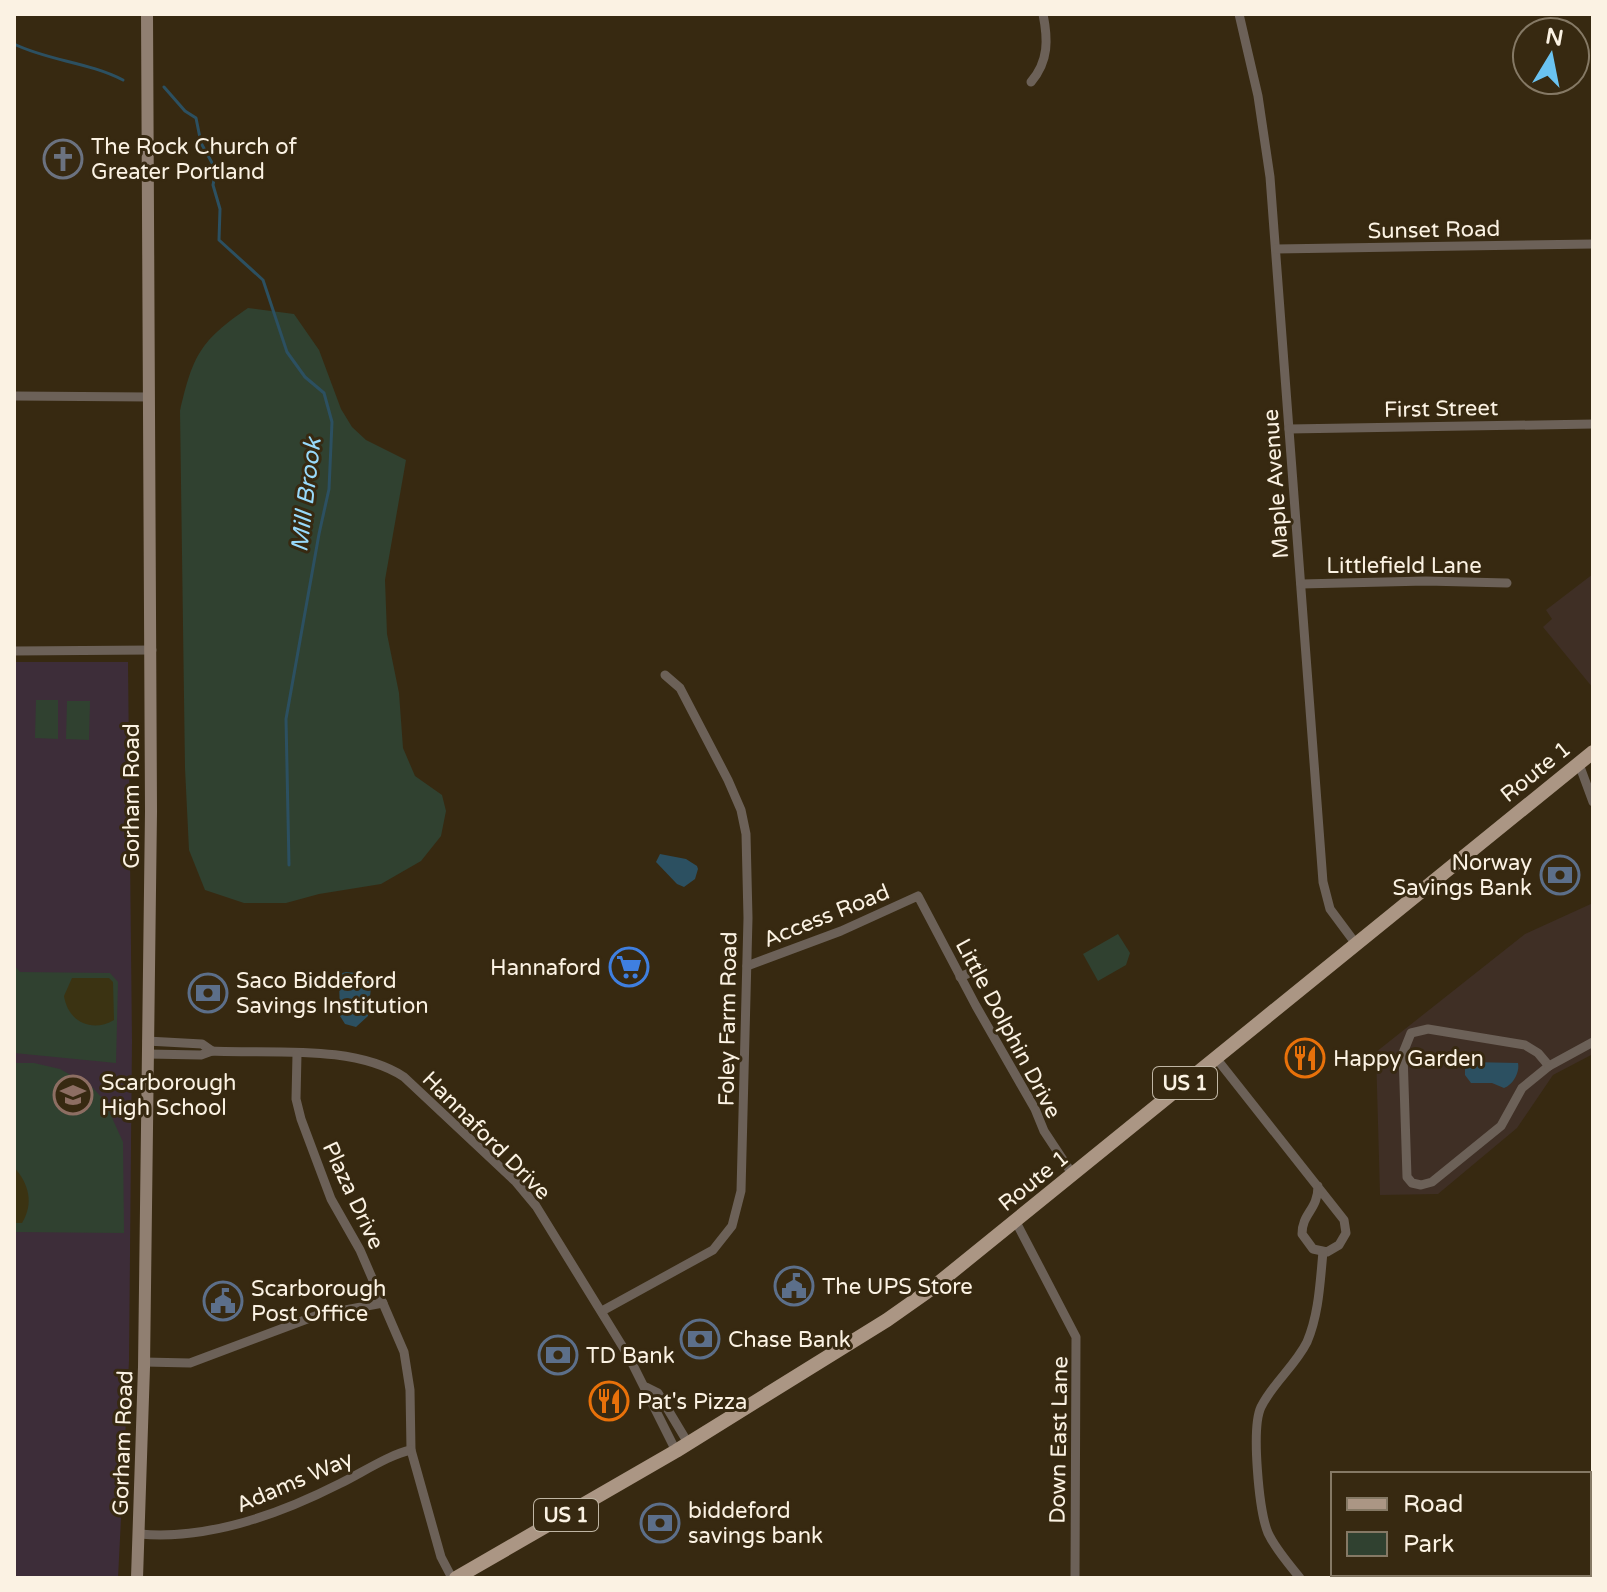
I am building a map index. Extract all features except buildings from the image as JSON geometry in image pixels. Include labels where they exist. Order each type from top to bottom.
[{"type":"main road","name":"Gorham Road","points":[[137,1578],[144,1362],[152,650],[147,14]]},
{"type":"main road","name":"Route 1","points":[[454,1578],[682,1447],[887,1320],[931,1289],[1593,752]]},
{"type":"street","points":[[1031,82],[1041,68],[1046,48],[1043,14]]},
{"type":"street","name":"Maple Avenue","points":[[1239,14],[1261,115],[1276,249],[1323,882],[1326,899],[1335,917],[1356,944]]},
{"type":"street","name":"Sunset Road","points":[[1276,249],[1593,244]]},
{"type":"street","points":[[14,396],[149,397]]},
{"type":"street","name":"First Street","points":[[1289,429],[1593,424]]},
{"type":"street","name":"Littlefield Lane","points":[[1301,584],[1507,583]]},
{"type":"street","points":[[14,651],[152,650]]},
{"type":"street","name":"Foley Farm Road","points":[[602,1311],[706,1255],[723,1240],[732,1226],[742,1179],[747,966],[747,846],[743,816],[728,780],[680,688],[665,675]]},
{"type":"street","points":[[1579,764],[1593,802]]},
{"type":"street","name":"Access Road","points":[[747,966],[841,931],[918,896]]},
{"type":"street","name":"Little Dolphin Drive","points":[[918,896],[1035,1109],[1044,1131],[1073,1175]]},
{"type":"street","points":[[960,977],[981,968]]},
{"type":"street","points":[[1549,1066],[1534,1049],[1521,1044],[1428,1029],[1411,1033],[1403,1053],[1409,1181],[1426,1184],[1446,1172],[1503,1124],[1522,1088],[1549,1066],[1593,1042]]},
{"type":"street","name":"Hannaford Drive","points":[[147,1048],[201,1055],[212,1051],[365,1059],[387,1066],[404,1077],[516,1182],[531,1200],[602,1311],[646,1387],[648,1398],[682,1447]]},
{"type":"street","name":"Plaza Drive","points":[[297,1054],[296,1099],[301,1119],[331,1199],[360,1250],[401,1343],[407,1365],[411,1450],[441,1557],[454,1578]]},
{"type":"street","points":[[1216,1058],[1342,1216],[1346,1229],[1339,1245],[1323,1252],[1310,1246],[1302,1234],[1304,1220],[1317,1204],[1318,1186]]},
{"type":"street","name":"Down East Lane","points":[[1016,1222],[1076,1337],[1075,1578]]},
{"type":"street","points":[[1300,1578],[1272,1541],[1265,1523],[1258,1472],[1257,1421],[1263,1404],[1307,1340],[1318,1302],[1323,1252]]},
{"type":"street","points":[[144,1362],[190,1363],[318,1315],[383,1303]]},
{"type":"street","name":"Hannaford Drive","points":[[646,1387],[658,1393],[682,1447]]},
{"type":"street","name":"Adams Way","points":[[140,1534],[168,1536],[237,1525],[303,1502],[411,1450]]},
{"type":"shaded area","points":[[1593,574],[1593,688],[1543,627],[1552,619],[1546,610]]},
{"type":"shaded area","name":"Scarborough High School","points":[[14,662],[128,662],[132,1041],[129,1361],[118,1578],[14,1578]]},
{"type":"shaded area","points":[[1593,903],[1593,1054],[1553,1075],[1517,1128],[1438,1194],[1380,1195],[1376,1052],[1525,934]]},
{"type":"green space","points":[[248,308],[294,314],[319,350],[341,409],[352,427],[366,440],[406,460],[385,580],[387,634],[399,693],[403,748],[415,776],[442,795],[446,811],[441,836],[421,861],[381,884],[286,903],[244,903],[205,890],[189,850],[180,411],[189,376],[201,351],[219,330]]},
{"type":"green space","points":[[36,700],[58,700],[58,739],[35,738]]},
{"type":"green space","points":[[67,701],[90,701],[89,740],[66,739]]},
{"type":"green space","points":[[1118,934],[1130,953],[1126,965],[1098,981],[1083,954]]},
{"type":"green space","points":[[14,965],[20,972],[110,973],[118,982],[116,1063],[14,1053]]},
{"type":"green space","points":[[14,1063],[34,1063],[60,1069],[92,1087],[104,1100],[123,1142],[124,1233],[14,1232]]},
{"type":"sand","points":[[72,978],[109,978],[113,982],[114,1020],[90,1025],[82,1023],[70,1013],[64,996]]},
{"type":"sand","points":[[14,1167],[23,1180],[29,1201],[22,1223],[14,1223]]},
{"type":"water","points":[[660,854],[686,859],[697,866],[695,879],[684,887],[677,884],[656,862]]},
{"type":"water","points":[[346,972],[366,974],[372,978],[368,1016],[356,1027],[345,1024],[340,1016],[339,979]]},
{"type":"water","points":[[1470,1062],[1518,1063],[1518,1070],[1513,1081],[1504,1088],[1492,1083],[1471,1083],[1465,1075],[1465,1065]]},
{"type":"waterway","name":"Mill Brook","points":[[14,44],[123,80]]},
{"type":"waterway","name":"Mill Brook","points":[[164,87],[185,111],[196,118],[201,143],[216,170],[213,185],[220,209],[219,240],[263,280],[287,352],[305,377],[324,393],[332,422],[329,489],[286,719],[289,865]]},
{"type":"place","name":"The Rock Church of Greater Portland","points":[[63,159]]},
{"type":"place","name":"Norway Savings Bank","points":[[1560,875]]},
{"type":"place","name":"Hannaford","points":[[629,967]]},
{"type":"place","name":"Saco Biddeford Savings Institution","points":[[208,993]]},
{"type":"place","name":"Happy Garden","points":[[1305,1058]]},
{"type":"place","name":"Scarborough High School","points":[[73,1095]]},
{"type":"place","name":"The UPS Store","points":[[794,1286]]},
{"type":"place","name":"Scarborough Post Office","points":[[223,1301]]},
{"type":"place","name":"Chase Bank","points":[[700,1339]]},
{"type":"place","name":"TD Bank","points":[[558,1355]]},
{"type":"place","name":"Pat's Pizza","points":[[609,1401]]},
{"type":"place","name":"biddeford savings bank","points":[[660,1523]]}]
